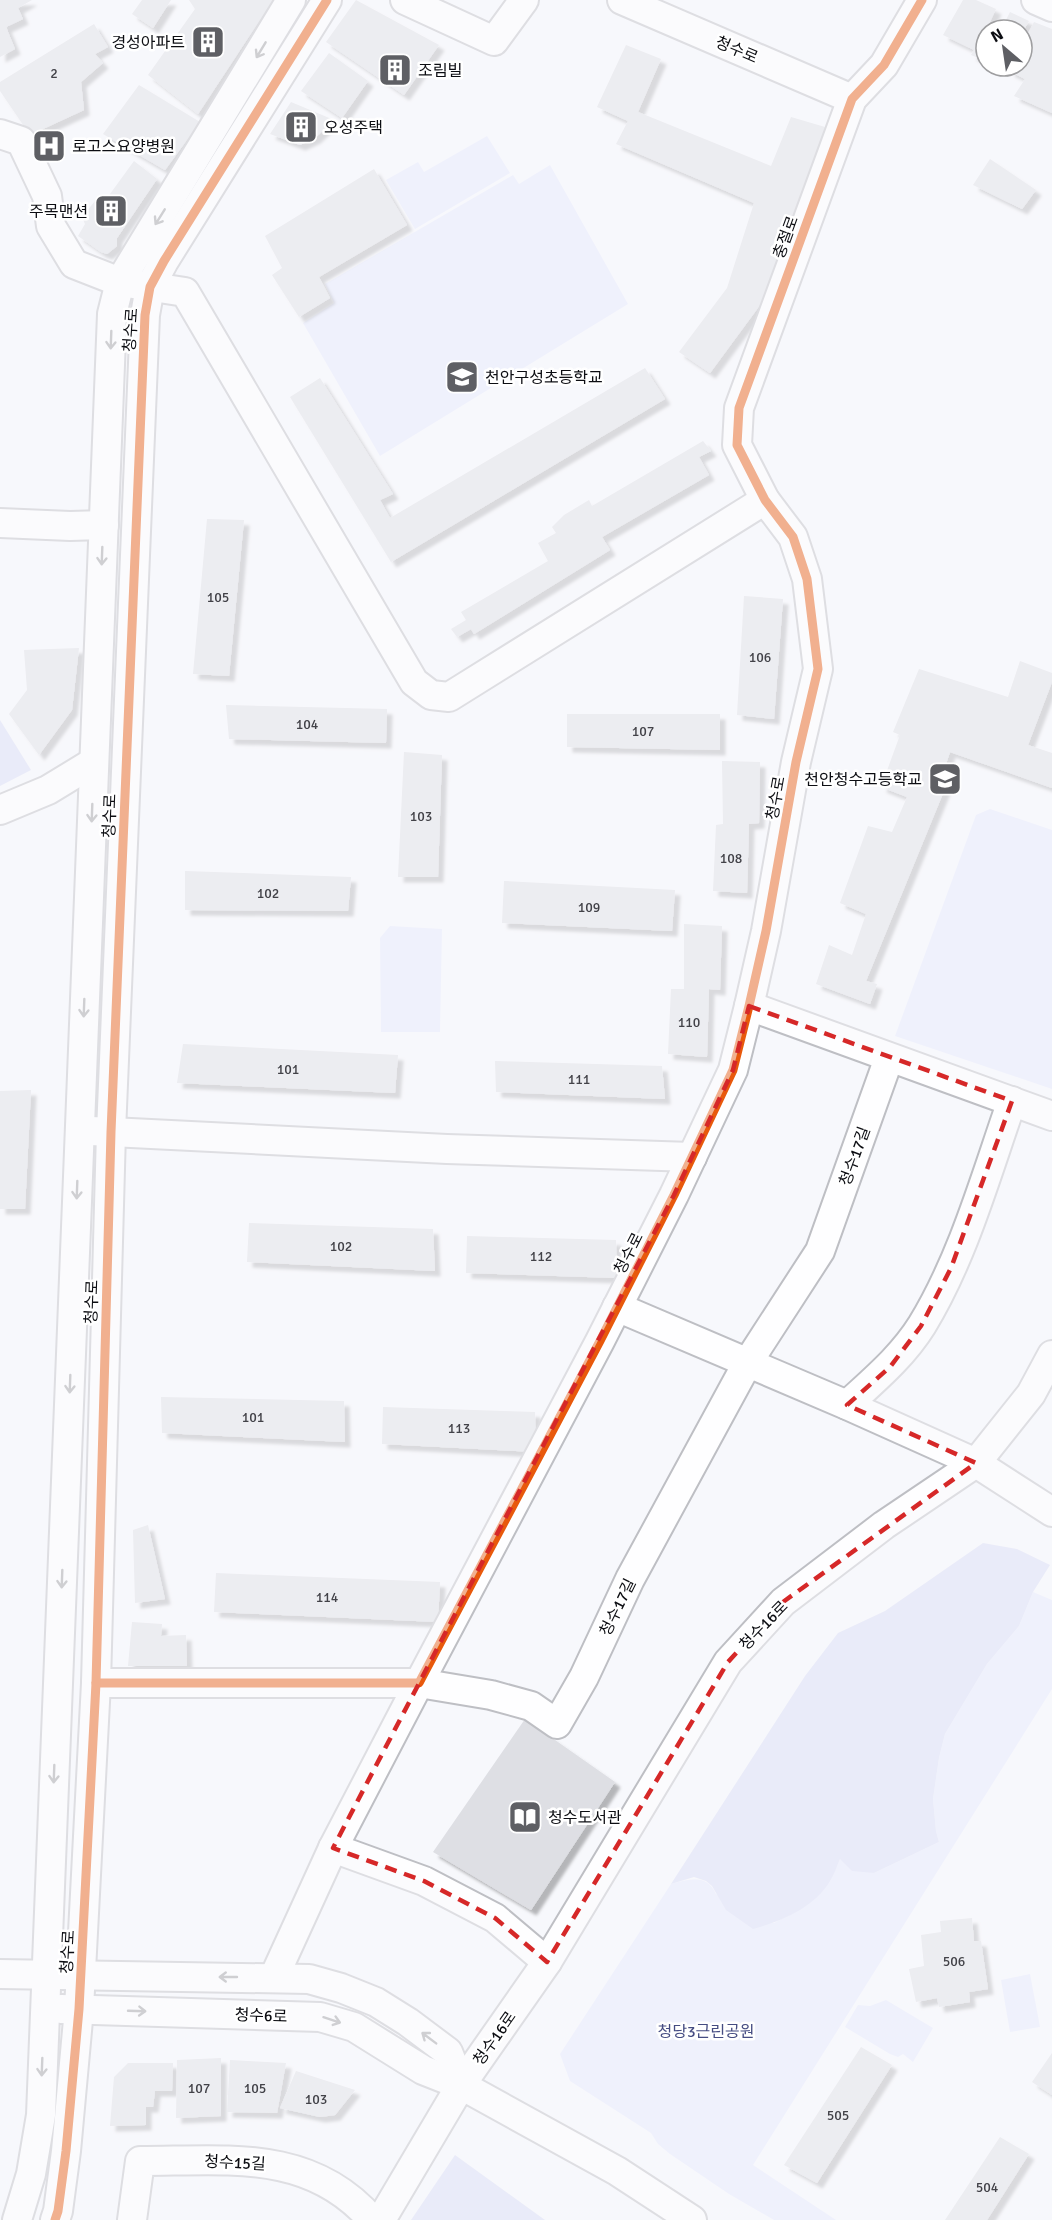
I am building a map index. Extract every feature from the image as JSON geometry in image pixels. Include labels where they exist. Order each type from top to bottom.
[{"type":"street","name":"청수로","points":[[17,2220],[31,2174],[41,2115],[112,314],[120,282],[291,0]]},
{"type":"street","name":"청수로","points":[[54,2220],[58,2211],[66,2151],[79,2009],[96,1683],[111,1132],[145,315],[150,287],[164,261],[327,0]]},
{"type":"street","points":[[405,0],[494,41],[524,0]]},
{"type":"street","name":"청수로","points":[[622,0],[852,99]]},
{"type":"street","name":"충절로","points":[[765,500],[737,445],[739,408],[852,99],[884,65],[922,0]]},
{"type":"street","points":[[1036,0],[1052,7]]},
{"type":"street","points":[[0,134],[21,141],[47,196],[51,226],[74,264],[120,282],[150,287]]},
{"type":"street","name":"청수로","points":[[150,287],[185,292],[414,682],[431,695],[449,697],[765,500],[793,537],[807,579],[818,669],[796,762],[766,931],[733,1070],[617,1307],[419,1683]]},
{"type":"street","points":[[0,524],[104,525]]},
{"type":"street","points":[[0,810],[48,790],[94,762]]},
{"type":"street","points":[[749,1006],[1052,1116]]},
{"type":"street","name":"청수17길","points":[[419,1683],[492,1695],[531,1706],[557,1724],[584,1677],[630,1579],[748,1362],[820,1251],[889,1058]]},
{"type":"street","points":[[847,1405],[890,1367],[921,1326],[951,1268],[1012,1101]]},
{"type":"street","points":[[80,1131],[447,1149],[692,1157]]},
{"type":"street","points":[[617,1307],[976,1463],[1052,1512]]},
{"type":"street","name":"청수16로","points":[[462,2085],[547,1962],[728,1662],[783,1602],[884,1525],[976,1463],[1031,1394],[1052,1354]]},
{"type":"street","points":[[96,1683],[419,1683],[333,1848],[274,1977]]},
{"type":"street","points":[[333,1848],[424,1881],[495,1918],[547,1962]]},
{"type":"street","points":[[2,1975],[309,1979],[341,1988],[376,2002],[408,2022],[448,2052],[462,2085],[381,2220]]},
{"type":"street","points":[[2,1975],[31,1988],[45,2009]]},
{"type":"street","name":"청수6로","points":[[45,2009],[320,2017],[354,2027],[423,2070],[462,2085],[617,2171],[692,2220]]},
{"type":"street","name":"청수15길","points":[[132,2220],[140,2161],[252,2161],[294,2168],[325,2181],[361,2207],[372,2220]]},
{"type":"highlighted area","points":[[749,1006],[1012,1101],[951,1268],[921,1326],[890,1367],[847,1405],[976,1463],[783,1602],[728,1662],[547,1962],[495,1918],[424,1881],[333,1848],[674,1195],[733,1070]]},
{"type":"green space","points":[[487,136],[510,173],[415,229],[386,180],[418,162],[424,172]]},
{"type":"green space","points":[[550,165],[628,304],[380,456],[303,323],[334,303],[325,284],[513,175],[519,184]]},
{"type":"green space","points":[[990,809],[1052,830],[1052,1089],[895,1036],[976,815]]},
{"type":"green space","points":[[390,926],[442,929],[440,1032],[381,1032],[380,938]]},
{"type":"green space","name":"청당3근린공원","points":[[1033,1592],[1052,1600],[1052,1689],[753,2165],[836,2220],[774,2220],[729,2194],[670,2154],[658,2144],[651,2133],[570,2081],[560,2054],[671,1884],[691,1879],[703,1880],[712,1887],[716,1894],[774,1923],[798,1911],[814,1899],[828,1883],[840,1859],[874,1873],[939,1842],[933,1799],[945,1734],[987,1664],[1019,1626]]},
{"type":"green space","points":[[1030,1974],[1040,2027],[1010,2032],[1001,1980]]},
{"type":"green space","points":[[886,2000],[933,2028],[913,2062],[903,2054],[898,2057],[890,2054],[845,2027],[858,2005],[870,2006]]},
{"type":"shaded area","points":[[0,720],[31,770],[0,786]]},
{"type":"shaded area","points":[[983,1543],[1017,1549],[1050,1565],[1033,1592],[1019,1626],[987,1664],[945,1734],[933,1799],[939,1842],[874,1873],[852,1871],[840,1859],[830,1881],[815,1899],[786,1917],[753,1929],[726,1910],[712,1886],[706,1881],[694,1877],[671,1884],[805,1676],[838,1633],[885,1611]]},
{"type":"shaded area","points":[[455,2155],[545,2220],[411,2220]]},
{"type":"building","points":[[0,0],[32,0],[18,8],[23,19],[6,27],[15,49],[0,57]]},
{"type":"building","points":[[142,0],[171,0],[153,28],[132,14]]},
{"type":"building","name":"경성아파트","points":[[189,0],[273,0],[198,114],[148,75],[195,9]]},
{"type":"building","name":"조림빌","points":[[356,0],[439,45],[404,95],[326,42]]},
{"type":"building","points":[[963,0],[976,0],[996,9],[992,18],[974,18],[974,50],[943,35]]},
{"type":"building","points":[[1010,12],[1023,18],[1007,18]]},
{"type":"building","points":[[1034,22],[1052,29],[1052,113],[1014,96],[1025,79],[1023,78],[1034,78]]},
{"type":"building","points":[[94,24],[108,47],[95,54],[103,63],[81,82],[84,110],[30,135],[0,91],[0,82]]},
{"type":"building","points":[[626,45],[661,59],[638,112],[771,166],[791,117],[825,127],[763,301],[710,373],[679,352],[727,288],[754,203],[616,144],[628,121],[597,107]]},
{"type":"building","points":[[329,53],[368,81],[342,118],[301,91]]},
{"type":"building","points":[[139,85],[200,122],[165,170],[103,134]]},
{"type":"building","name":"오성주택","points":[[291,102],[334,120],[315,138],[300,145],[270,134]]},
{"type":"building","points":[[990,159],[1036,190],[1022,209],[973,185]]},
{"type":"building","name":"주목맨션","points":[[134,161],[157,179],[117,238],[117,246],[107,254],[78,236],[85,224],[82,217],[95,201],[102,205]]},
{"type":"building","points":[[374,169],[407,225],[319,277],[330,298],[299,317],[272,275],[282,268],[265,236]]},
{"type":"building","points":[[645,368],[665,399],[391,562],[290,397],[320,378],[393,494],[380,500],[390,518]]},
{"type":"building","points":[[703,441],[711,451],[699,457],[709,475],[602,537],[610,550],[474,634],[471,629],[457,637],[451,629],[466,620],[461,612],[548,561],[538,543],[556,533],[552,527],[564,515],[589,500],[592,506]]},
{"type":"building","points":[[207,519],[244,520],[229,676],[193,674]]},
{"type":"building","points":[[744,596],[783,599],[774,719],[737,715]]},
{"type":"building","points":[[79,648],[72,710],[39,755],[9,714],[27,690],[24,650]]},
{"type":"building","points":[[1020,661],[1052,673],[1052,682],[1028,745],[1052,753],[1052,788],[950,752],[945,767],[953,769],[866,981],[877,984],[870,1004],[816,984],[829,945],[852,955],[866,914],[840,903],[868,826],[892,832],[907,797],[881,787],[900,735],[893,732],[919,669],[1008,697]]},
{"type":"building","points":[[226,705],[387,709],[386,743],[229,739]]},
{"type":"building","points":[[567,714],[720,714],[720,750],[567,747]]},
{"type":"building","points":[[404,752],[442,755],[438,877],[398,877]]},
{"type":"building","points":[[722,761],[760,762],[759,823],[749,824],[747,893],[713,891],[716,825],[723,824]]},
{"type":"building","points":[[185,871],[351,877],[348,911],[185,910]]},
{"type":"building","points":[[504,881],[675,890],[672,931],[502,923]]},
{"type":"building","points":[[684,924],[722,926],[720,990],[709,989],[707,1057],[668,1054],[671,989],[684,989]]},
{"type":"building","points":[[183,1044],[398,1055],[395,1093],[177,1083]]},
{"type":"building","points":[[495,1061],[662,1066],[665,1099],[496,1092]]},
{"type":"building","points":[[31,1090],[25,1209],[0,1209],[0,1091]]},
{"type":"building","points":[[249,1223],[433,1229],[435,1271],[247,1262]]},
{"type":"building","points":[[467,1236],[616,1240],[617,1278],[466,1273]]},
{"type":"building","points":[[161,1397],[344,1401],[345,1442],[162,1433]]},
{"type":"building","points":[[383,1407],[535,1412],[536,1452],[382,1444]]},
{"type":"building","points":[[148,1525],[165,1599],[135,1603],[133,1530]]},
{"type":"building","points":[[216,1573],[440,1582],[438,1622],[214,1612]]},
{"type":"building","points":[[132,1622],[162,1624],[161,1636],[186,1635],[187,1666],[128,1666]]},
{"type":"building","name":"청수도서관","points":[[525,1719],[615,1782],[531,1910],[433,1852]]},
{"type":"building","points":[[972,1918],[974,1941],[981,1941],[988,1989],[969,1992],[970,2002],[939,2007],[937,1998],[916,2002],[909,1969],[924,1966],[921,1935],[941,1932],[940,1921]]},
{"type":"building","points":[[861,2047],[892,2065],[817,2183],[784,2165]]},
{"type":"building","points":[[1052,2053],[1052,2095],[1032,2082]]},
{"type":"building","points":[[221,2058],[221,2116],[176,2118],[177,2060]]},
{"type":"building","points":[[230,2060],[286,2063],[277,2113],[227,2112]]},
{"type":"building","points":[[128,2063],[173,2063],[172,2091],[155,2091],[153,2107],[146,2107],[146,2125],[110,2126],[114,2077]]},
{"type":"building","points":[[296,2071],[355,2090],[335,2115],[320,2117],[280,2108]]},
{"type":"building","points":[[1000,2137],[1029,2154],[987,2220],[945,2220]]},
{"type":"cycle path","points":[[55,2220],[66,2151],[79,2009],[96,1683],[111,1132],[145,315],[150,287],[164,261],[327,0]]},
{"type":"cycle path","points":[[96,1683],[419,1683],[600,1341],[674,1195],[733,1070],[766,931],[796,762],[818,669],[807,579],[793,537],[765,500],[737,445],[739,408],[852,99],[884,65],[922,0]]},
{"type":"place","name":"경성아파트","points":[[208,42]]},
{"type":"place","name":"조림빌","points":[[395,70]]},
{"type":"place","name":"오성주택","points":[[301,127]]},
{"type":"place","name":"로고스요양병원","points":[[49,146]]},
{"type":"place","name":"주목맨션","points":[[111,211]]},
{"type":"place","name":"천안구성초등학교","points":[[462,377]]},
{"type":"place","name":"천안청수고등학교","points":[[945,779]]},
{"type":"place","name":"청수도서관","points":[[525,1817]]}]
